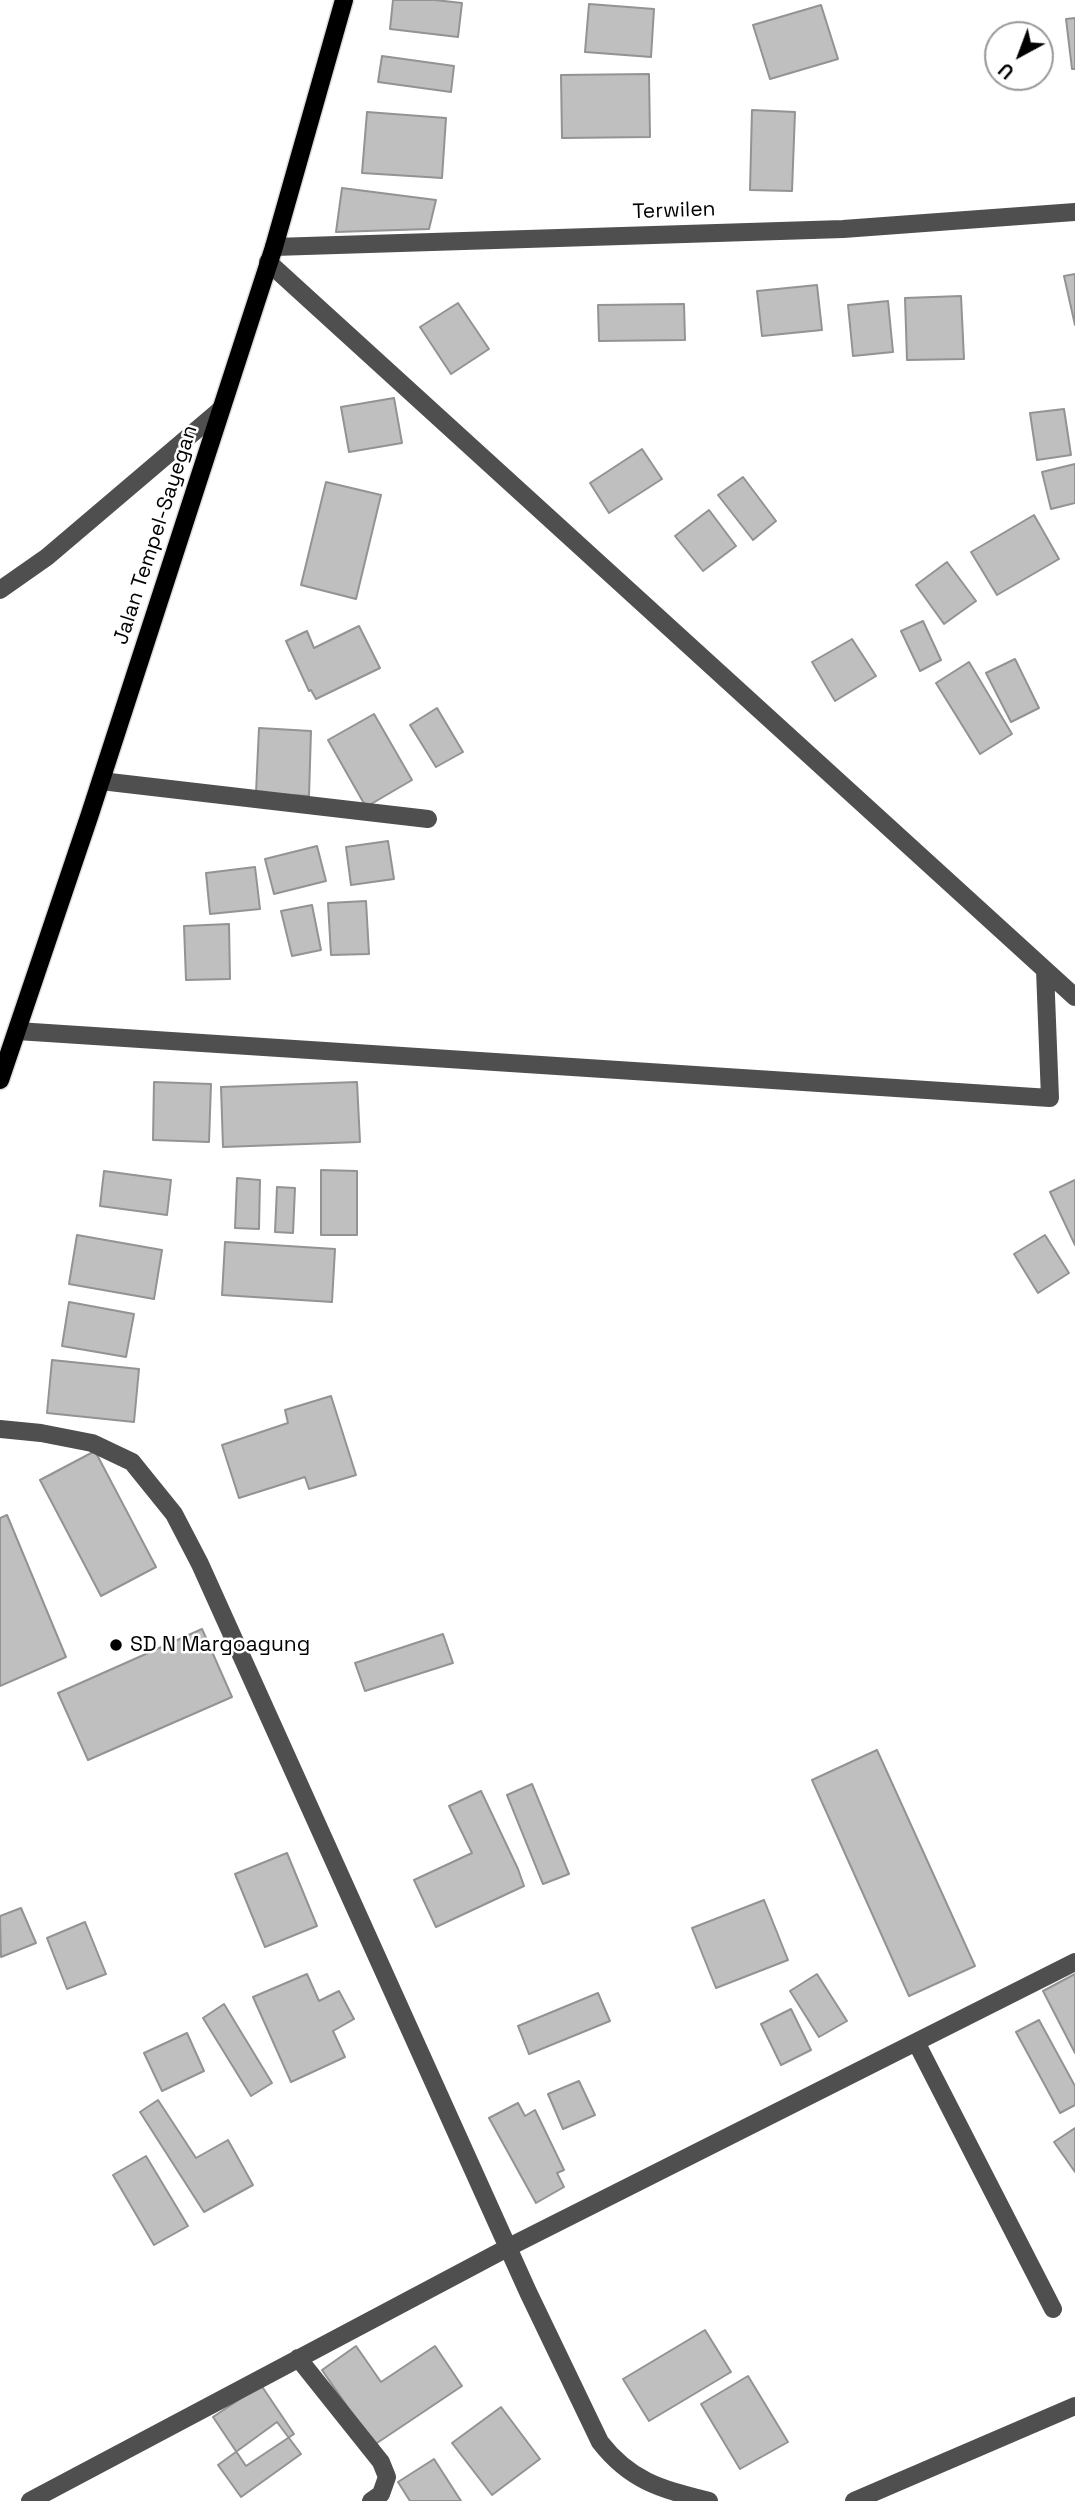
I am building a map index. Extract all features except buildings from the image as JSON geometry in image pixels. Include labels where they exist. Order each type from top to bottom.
[{"type":"main road","name":"Jalan Tempel-Sayegan","points":[[0,1080],[101,780],[271,255],[344,0]]},
{"type":"street","name":"Terwilen","points":[[271,255],[843,229],[1075,212]]},
{"type":"street","points":[[271,255],[1075,997]]},
{"type":"street","points":[[0,590],[47,557],[220,410]]},
{"type":"street","points":[[101,780],[428,819]]},
{"type":"street","points":[[16,1031],[1050,1098],[1045,970]]},
{"type":"street","points":[[0,1429],[41,1433],[92,1443],[132,1462],[174,1514],[211,1590],[528,2292],[600,2442],[616,2462],[640,2478],[664,2489],[709,2501]]},
{"type":"street","points":[[30,2501],[509,2247],[1075,1962]]},
{"type":"street","points":[[916,2042],[1053,2309]]},
{"type":"street","points":[[298,2358],[381,2462],[387,2477],[381,2494],[371,2501]]},
{"type":"street","points":[[854,2501],[1075,2406]]},
{"type":"place","name":"SD N Margoagung","points":[[116,1645]]}]
